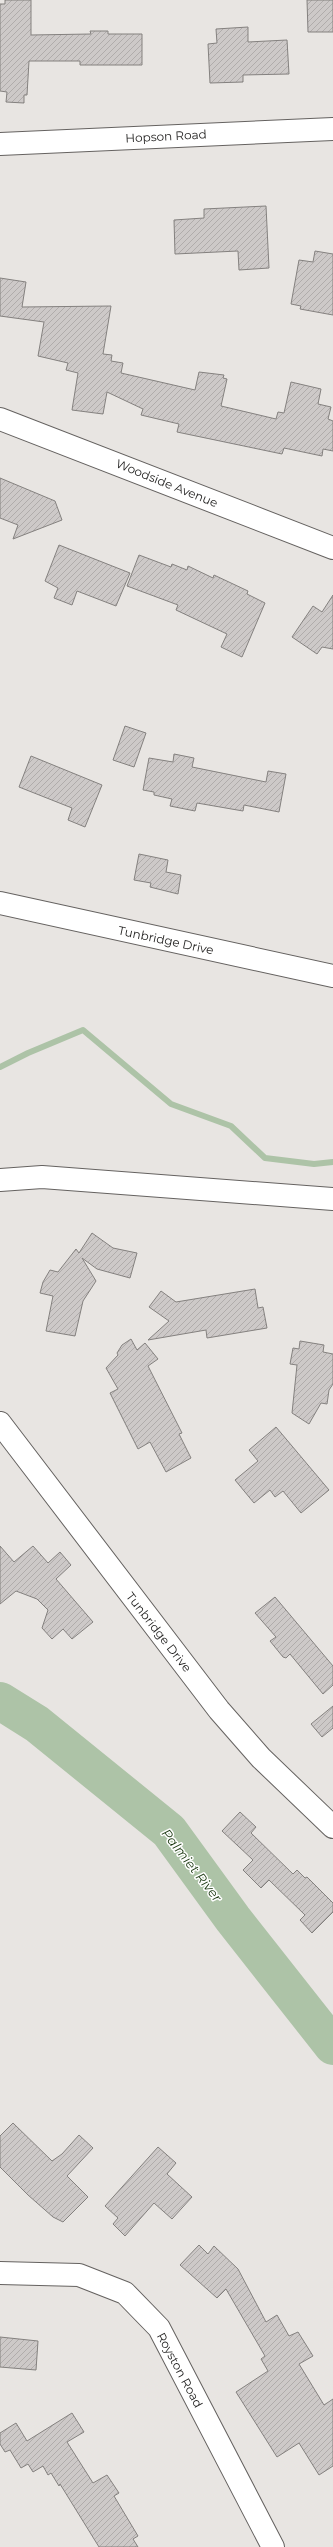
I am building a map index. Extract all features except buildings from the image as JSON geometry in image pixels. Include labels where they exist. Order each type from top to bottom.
[{"type":"street","name":"Hopson Road","points":[[0,144],[333,129]]},
{"type":"street","name":"Woodside Avenue","points":[[0,419],[333,548]]},
{"type":"street","name":"Tunbridge Drive","points":[[0,903],[333,976]]},
{"type":"street","points":[[0,1180],[42,1177],[333,1199]]},
{"type":"street","name":"Tunbridge Drive","points":[[0,1423],[219,1710],[261,1758],[333,1827]]},
{"type":"street","name":"Royston Road","points":[[0,2274],[79,2275],[125,2293],[159,2328],[273,2547]]},
{"type":"waterway","points":[[0,1067],[28,1053],[83,1030],[171,1104],[231,1126],[265,1158],[314,1164],[333,1162]]},
{"type":"waterway","name":"Palmiet River","points":[[0,1701],[37,1724],[169,1831],[233,1919],[333,2046]]}]
